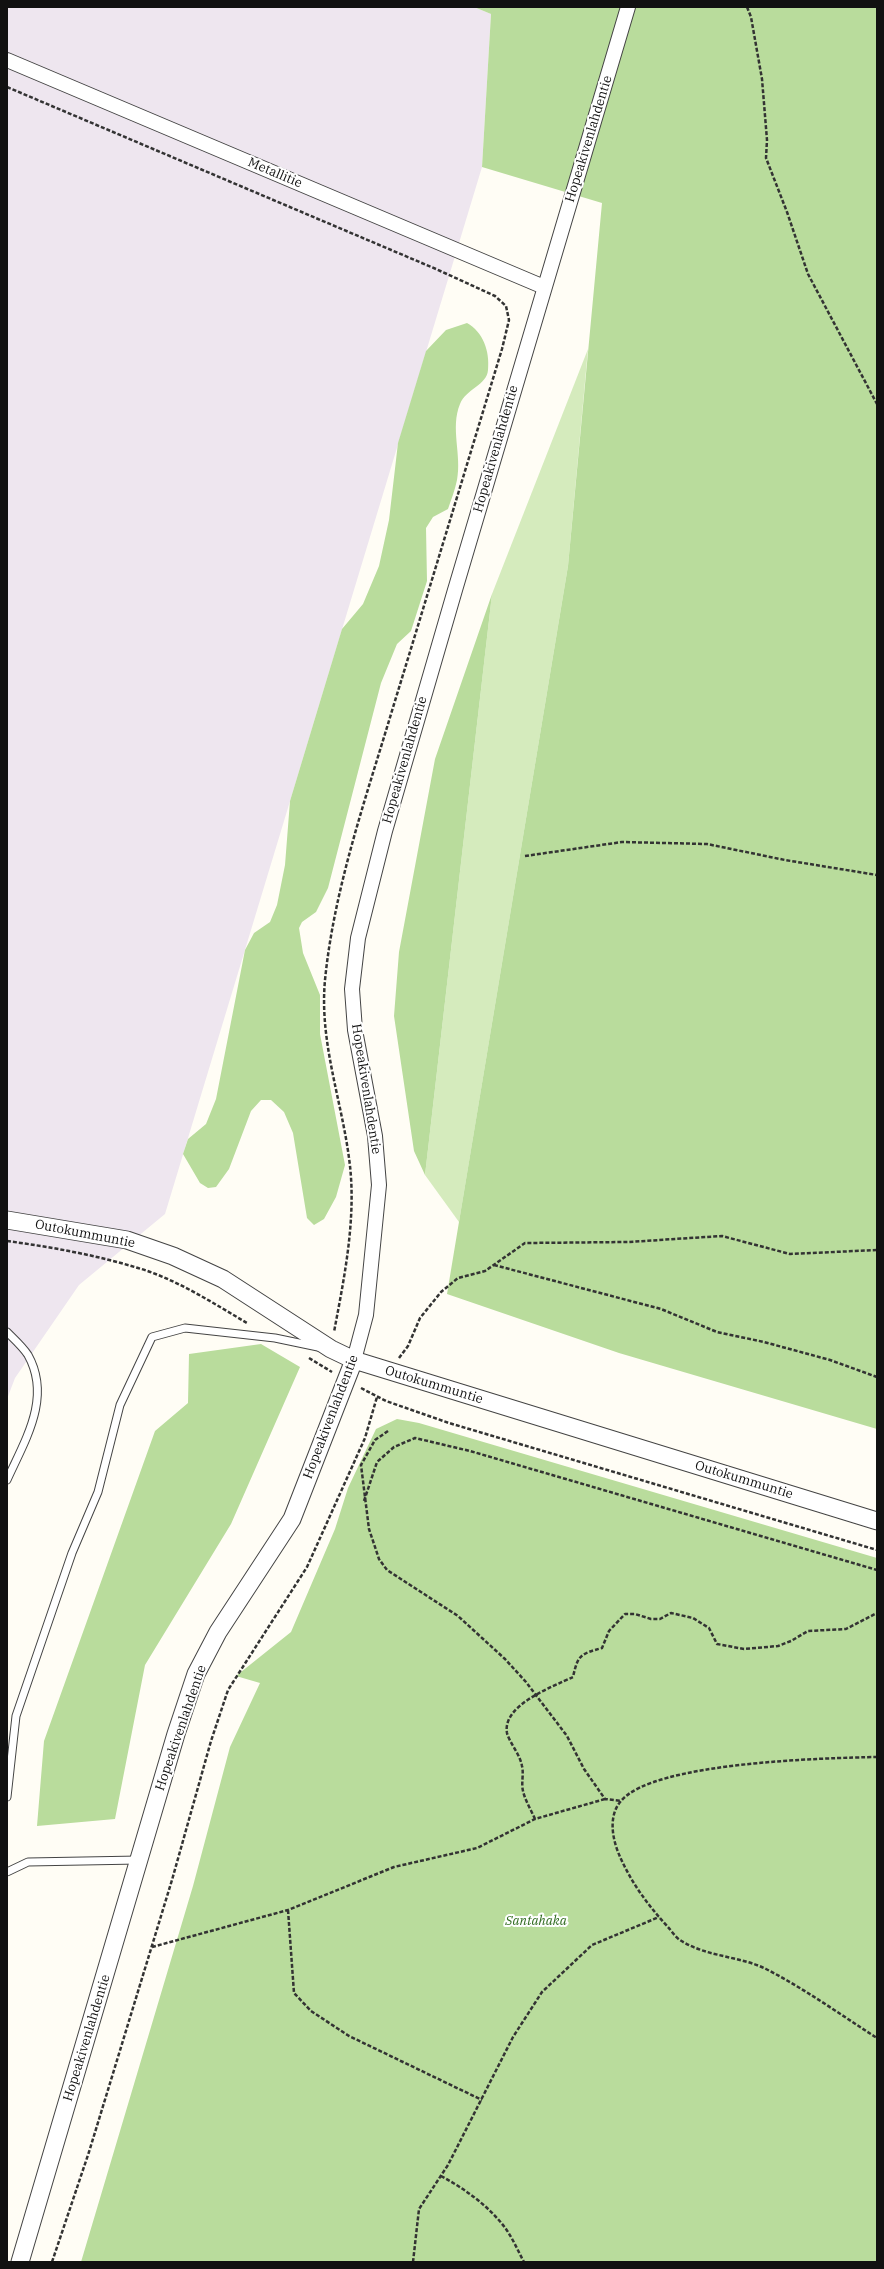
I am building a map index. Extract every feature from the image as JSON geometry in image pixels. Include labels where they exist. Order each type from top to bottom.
[{"type":"street","name":"Hopeakivenlahdentie","points":[[20,2262],[176,1734],[196,1674],[218,1632],[292,1519],[354,1360],[366,1315],[378,1185],[376,1136],[355,1030],[352,989],[358,938],[387,824],[544,287],[628,7]]},
{"type":"street","name":"Metallitie","points":[[7,60],[544,287]]},
{"type":"street","name":"Outokummuntie","points":[[7,1220],[127,1240],[173,1256],[223,1279],[331,1349],[354,1360],[877,1521]]},
{"type":"lane","points":[[7,1797],[16,1716],[72,1553],[98,1492],[120,1405],[152,1337],[185,1328],[274,1338],[331,1349]]},
{"type":"lane","points":[[7,1332],[28,1354],[38,1380],[36,1416],[7,1480]]},
{"type":"lane","points":[[7,1872],[28,1862],[139,1860]]},
{"type":"path","points":[[747,7],[751,17],[762,79],[767,140],[766,158],[787,212],[808,274],[877,404]]},
{"type":"path","points":[[7,87],[442,272],[495,296],[506,306],[509,320],[502,349],[377,762],[341,888],[331,932],[325,982],[325,1034],[350,1167],[347,1255],[331,1349],[324,1367]]},
{"type":"path","points":[[525,856],[622,842],[707,844],[784,860],[877,875]]},
{"type":"path","points":[[389,1371],[408,1346],[420,1318],[441,1292],[458,1278],[485,1271],[525,1243],[628,1242],[722,1236],[790,1254],[877,1250]]},
{"type":"path","points":[[7,1241],[54,1248],[140,1268],[194,1292],[274,1338]]},
{"type":"path","points":[[494,1265],[661,1309],[717,1332],[764,1342],[830,1360],[877,1377]]},
{"type":"path","points":[[306,1356],[347,1381],[377,1396],[449,1423],[877,1550]]},
{"type":"path","points":[[52,2262],[89,2152],[152,1947],[210,1741],[228,1690],[307,1567],[365,1438],[377,1396]]},
{"type":"path","points":[[388,1431],[375,1440],[361,1466],[368,1529],[379,1559],[387,1570],[458,1616],[505,1659],[537,1696],[567,1736],[584,1768],[605,1799]]},
{"type":"path","points":[[364,1501],[377,1462],[394,1448],[415,1438],[470,1451],[877,1570]]},
{"type":"path","points":[[535,1819],[522,1790],[522,1767],[517,1749],[508,1735],[506,1723],[524,1702],[573,1677],[577,1660],[582,1654],[602,1648],[609,1631],[625,1614],[635,1614],[651,1619],[660,1619],[671,1613],[693,1618],[709,1628],[717,1644],[744,1649],[764,1646],[778,1646],[791,1641],[808,1631],[846,1629],[877,1613]]},
{"type":"path","points":[[877,1757],[811,1758],[743,1765],[682,1775],[644,1785],[621,1801],[612,1822],[618,1851],[633,1884],[659,1917],[680,1940],[717,1955],[765,1968],[877,2038]]},
{"type":"path","points":[[152,1947],[288,1910],[394,1867],[477,1848],[535,1819],[605,1799],[621,1801]]},
{"type":"path","points":[[288,1910],[294,1993],[311,2011],[349,2036],[482,2100]]},
{"type":"path","points":[[413,2262],[419,2210],[441,2176],[482,2100],[513,2037],[542,1992],[592,1945],[659,1917]]},
{"type":"path","points":[[441,2176],[464,2189],[482,2204],[506,2229],[524,2262]]},
{"type":"shaded area","points":[[7,7],[474,7],[491,14],[482,167],[165,1214],[79,1285],[15,1378],[7,1399]]},
{"type":"green space","points":[[474,7],[877,7],[877,1429],[619,1353],[447,1294],[568,566],[602,203],[482,167],[491,14]]},
{"type":"green space","points":[[467,323],[477,331],[484,343],[488,356],[487,375],[484,380],[467,394],[460,404],[456,422],[458,461],[457,480],[448,509],[433,517],[426,528],[427,581],[411,631],[397,644],[381,683],[328,888],[316,912],[302,922],[299,928],[303,953],[320,995],[320,1034],[345,1165],[336,1197],[324,1219],[314,1225],[307,1218],[293,1133],[284,1112],[271,1100],[261,1100],[251,1111],[229,1169],[216,1187],[208,1188],[200,1183],[183,1154],[188,1139],[206,1124],[216,1099],[245,950],[254,933],[270,922],[277,905],[285,865],[290,801],[342,629],[363,604],[379,566],[389,520],[398,443],[426,351],[446,330]]},
{"type":"green space","points":[[588,349],[568,566],[459,1222],[425,1175],[492,594]]},
{"type":"green space","points":[[492,594],[425,1175],[414,1151],[394,1016],[399,952],[435,759]]},
{"type":"green space","points":[[261,1344],[300,1367],[231,1524],[145,1665],[115,1819],[37,1826],[44,1741],[155,1431],[188,1403],[189,1354]]},
{"type":"green space","name":"Santahaka","points":[[397,1419],[419,1423],[877,1558],[877,2262],[81,2262],[193,1886],[230,1747],[260,1683],[236,1676],[291,1632],[335,1529],[348,1488],[376,1429]]}]
